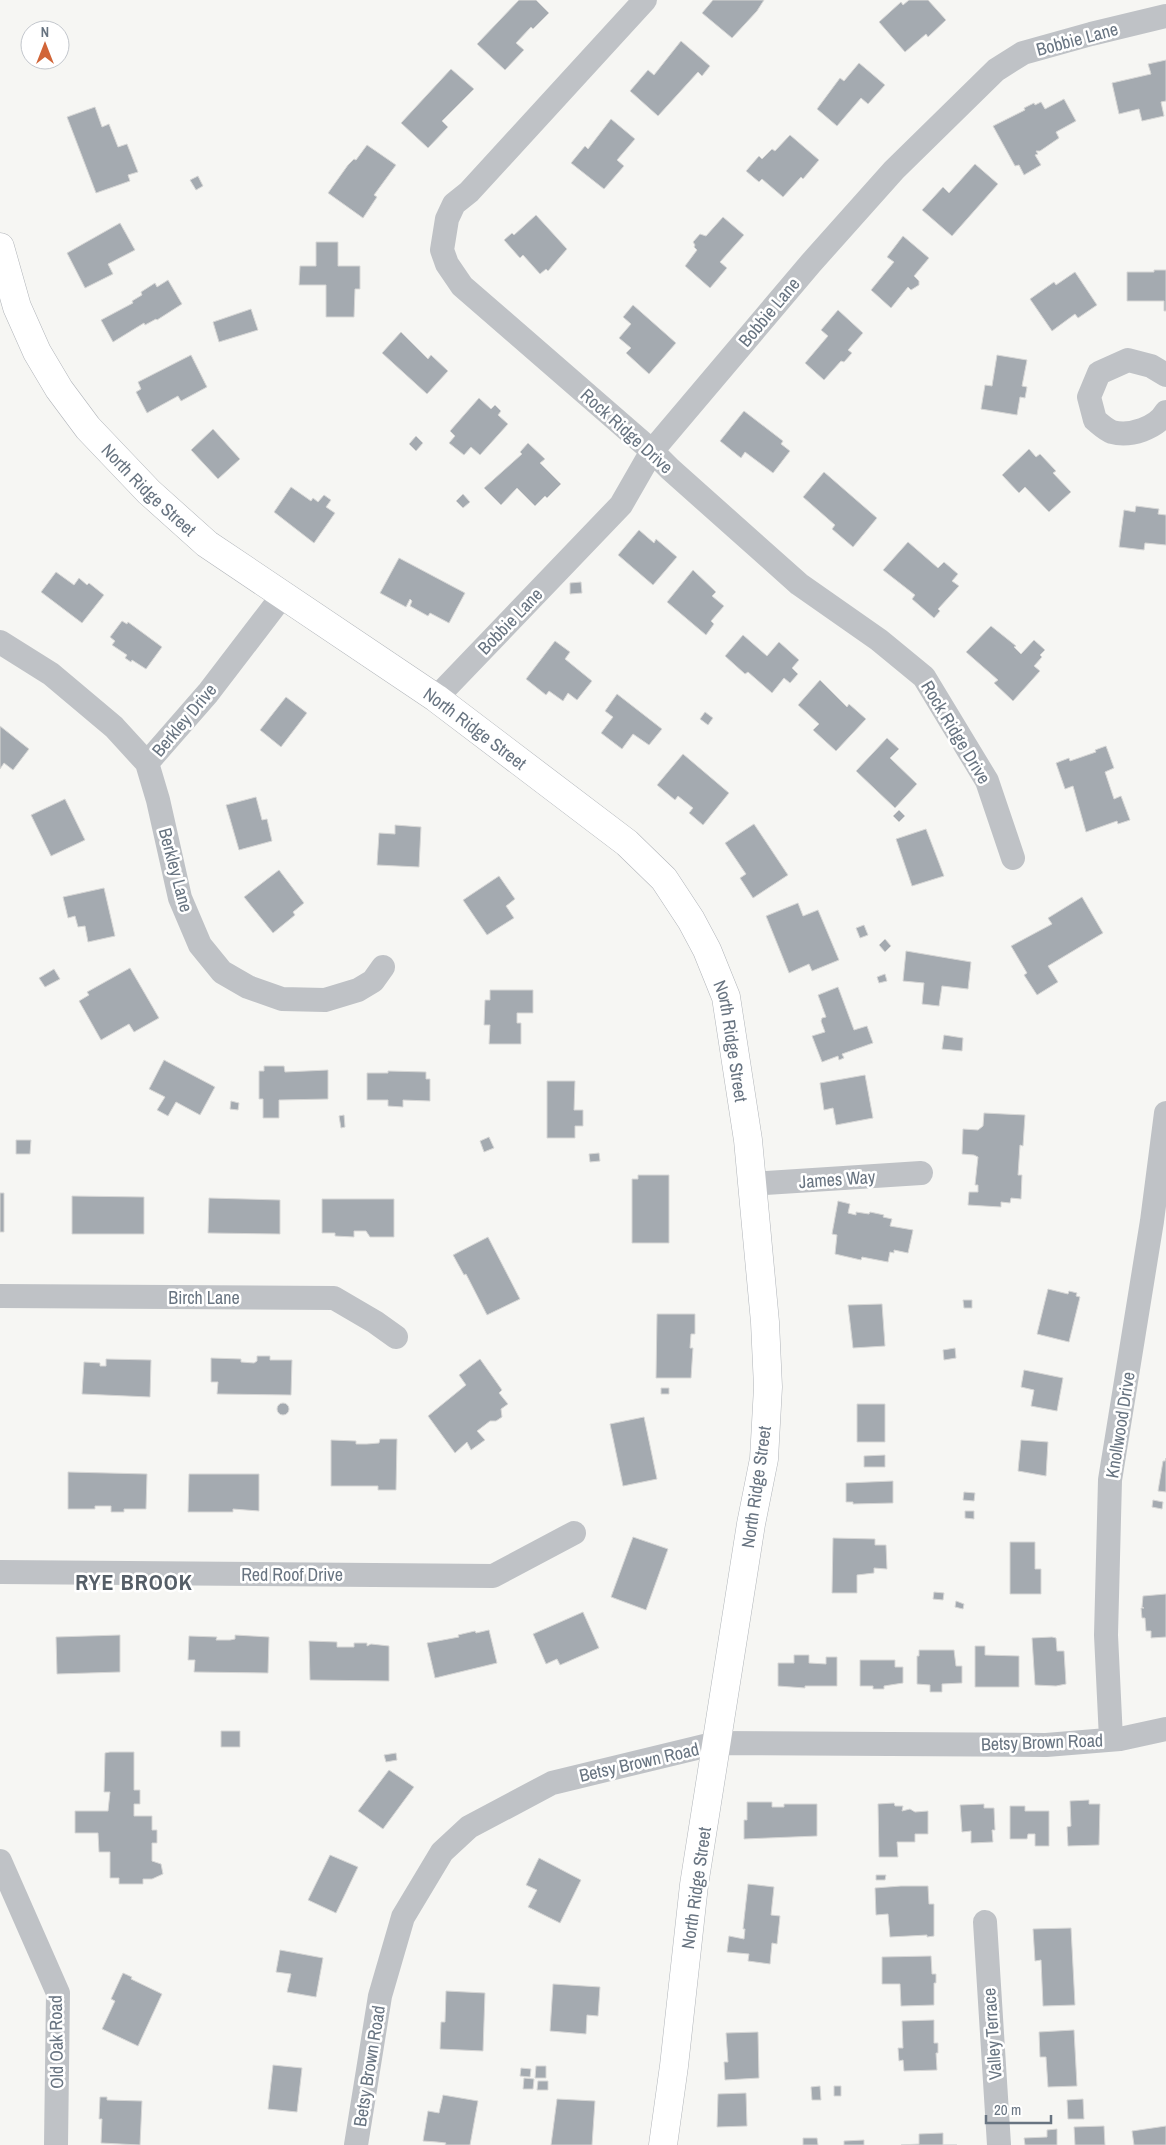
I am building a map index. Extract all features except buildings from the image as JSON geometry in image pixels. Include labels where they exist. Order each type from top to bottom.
[{"type":"street","name":"Rock Ridge Drive","points":[[645,0],[469,192],[454,204],[447,218],[442,250],[447,264],[462,286],[652,451],[799,584],[879,640],[924,677],[987,781],[1014,858]]},
{"type":"street","name":"Bobbie Lane","points":[[436,698],[621,505],[652,451],[811,263],[894,170],[996,70],[1023,53],[1166,16]]},
{"type":"street","name":"North Ridge Street","points":[[0,247],[17,307],[37,352],[58,389],[88,428],[149,492],[207,544],[436,698],[628,843],[664,879],[691,920],[707,950],[726,997],[748,1140],[766,1340],[768,1387],[764,1450],[694,1885],[674,2066],[662,2145]]},
{"type":"street","points":[[1166,375],[1151,366],[1128,360],[1099,373],[1089,397],[1095,420],[1112,432],[1139,432],[1161,420],[1166,412]]},
{"type":"street","name":"Berkley Drive","points":[[0,642],[51,674],[114,727],[147,763],[208,693],[282,595]]},
{"type":"street","name":"Berkley Lane","points":[[147,763],[158,800],[180,898],[200,945],[222,972],[248,987],[282,999],[326,1000],[358,990],[373,980],[382,967]]},
{"type":"street","name":"Knollwood Drive","points":[[1111,1739],[1106,1635],[1110,1480],[1152,1221],[1166,1113]]},
{"type":"street","name":"James Way","points":[[752,1184],[921,1173]]},
{"type":"street","name":"Birch Lane","points":[[0,1296],[334,1298],[376,1322],[396,1337]]},
{"type":"street","name":"Red Roof Drive","points":[[0,1572],[493,1576],[574,1533]]},
{"type":"street","name":"Betsy Brown Road","points":[[356,2145],[380,1996],[403,1917],[442,1852],[469,1826],[552,1783],[718,1743],[1046,1745],[1111,1739],[1166,1729]]},
{"type":"street","name":"Old Oak Road","points":[[0,1861],[58,1993],[56,2145]]},
{"type":"street","name":"Valley Terrace","points":[[985,1922],[999,2145]]},
{"type":"district","name":"RYE BROOK","points":[[134,1582]]}]
